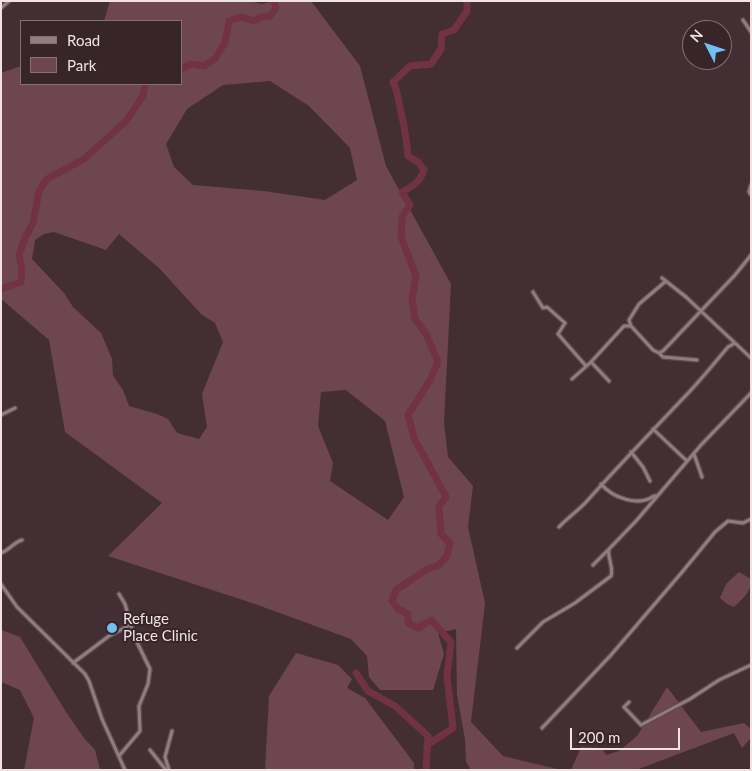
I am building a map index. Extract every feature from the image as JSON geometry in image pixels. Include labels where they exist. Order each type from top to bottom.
[{"type":"street","points":[[1,8],[9,1]]},
{"type":"street","points":[[743,20],[751,32]]},
{"type":"street","points":[[751,184],[749,192],[751,195]]},
{"type":"street","points":[[660,352],[735,275],[751,255]]},
{"type":"street","points":[[662,278],[725,332],[751,358]]},
{"type":"street","points":[[666,281],[639,304],[629,320],[631,326],[662,356],[697,360]]},
{"type":"street","points":[[533,292],[544,308],[547,307],[566,323],[558,334],[586,366]]},
{"type":"street","points":[[572,379],[591,362],[618,331],[624,326],[631,326]]},
{"type":"street","points":[[559,527],[586,502],[691,390],[728,347],[735,343]]},
{"type":"street","points":[[591,362],[609,381]]},
{"type":"street","points":[[593,565],[609,550],[694,453],[751,393]]},
{"type":"street","points":[[1,415],[15,408]]},
{"type":"street","points":[[653,429],[687,461]]},
{"type":"street","points":[[631,452],[650,481]]},
{"type":"street","points":[[694,453],[702,477]]},
{"type":"street","points":[[601,484],[609,492],[630,500],[648,500],[657,496]]},
{"type":"street","points":[[542,728],[611,655],[715,532],[728,521],[743,522],[751,519]]},
{"type":"street","points":[[1,553],[22,540]]},
{"type":"street","points":[[517,648],[543,622],[575,603],[611,576],[613,570],[608,555],[609,550]]},
{"type":"street","points":[[1,584],[18,607],[85,674],[102,719],[125,770]]},
{"type":"street","points":[[119,594],[124,602],[130,625],[150,669],[150,677],[139,706],[140,731],[119,756]]},
{"type":"street","points":[[73,663],[109,636],[130,625]]},
{"type":"street","points":[[628,702],[624,707],[641,725],[690,699],[719,680],[751,664]]},
{"type":"street","points":[[167,770],[166,758],[172,731]]},
{"type":"street","points":[[150,750],[167,770]]},
{"type":"green space","points":[[110,1],[249,1],[262,4],[275,1],[311,1],[360,66],[386,166],[451,284],[444,423],[448,457],[473,486],[468,527],[485,603],[471,722],[503,756],[561,770],[471,770],[466,762],[465,739],[457,695],[456,629],[438,633],[444,654],[433,690],[380,690],[369,677],[367,656],[351,639],[255,604],[108,556],[162,503],[65,432],[49,340],[1,299],[1,73],[20,66],[20,85],[182,85],[182,20],[104,20]],"holes":[[[270,81],[309,106],[350,148],[357,180],[325,200],[264,191],[193,185],[174,167],[166,144],[187,109],[223,85]],[[54,232],[106,250],[119,234],[159,268],[201,314],[215,323],[223,342],[202,394],[207,427],[199,439],[177,433],[168,419],[129,406],[123,390],[113,376],[112,359],[101,333],[73,307],[64,293],[32,259],[35,240],[44,234]],[[346,390],[385,421],[404,497],[388,520],[330,481],[333,463],[318,426],[321,392]]]},
{"type":"green space","points":[[739,572],[751,579],[751,584],[746,595],[734,607],[720,598],[726,584]]},
{"type":"green space","points":[[1,630],[20,637],[66,712],[95,750],[100,770],[24,770],[34,718],[20,690],[1,682]]},
{"type":"green space","points":[[296,653],[338,665],[352,679],[347,688],[365,698],[414,763],[414,770],[265,770],[269,696]]},
{"type":"green space","points":[[667,687],[701,732],[744,723],[751,729],[751,738],[742,748],[734,733],[636,770],[571,770],[581,747],[602,748],[606,755],[619,751],[637,736]]},
{"type":"waterway","points":[[182,68],[191,64],[204,66],[215,59],[225,42],[229,21],[241,17],[254,21],[261,17],[270,16],[276,8],[274,1]]},
{"type":"waterway","points":[[420,449],[415,441],[408,415],[429,382],[438,362],[426,334],[415,319],[412,299],[416,276],[401,237],[402,217],[410,205],[402,192],[416,183],[424,170],[418,162],[408,156],[403,121],[393,82],[410,66],[431,64],[441,49],[442,34],[454,30],[467,11],[467,1]]},
{"type":"waterway","points":[[1,289],[21,282],[22,269],[19,255],[33,223],[39,191],[47,179],[84,159],[126,121],[143,96],[145,85]]},
{"type":"waterway","points":[[419,447],[446,497],[439,506],[441,534],[450,543],[447,556],[439,565],[427,569],[396,590],[392,601],[398,609],[408,614],[408,623],[418,628],[431,620],[451,642],[447,676],[453,728],[427,745]]},
{"type":"waterway","points":[[356,673],[368,691],[395,706],[428,736],[426,770]]},
{"type":"place","name":"Refuge Place Clinic","points":[[112,628]]}]
